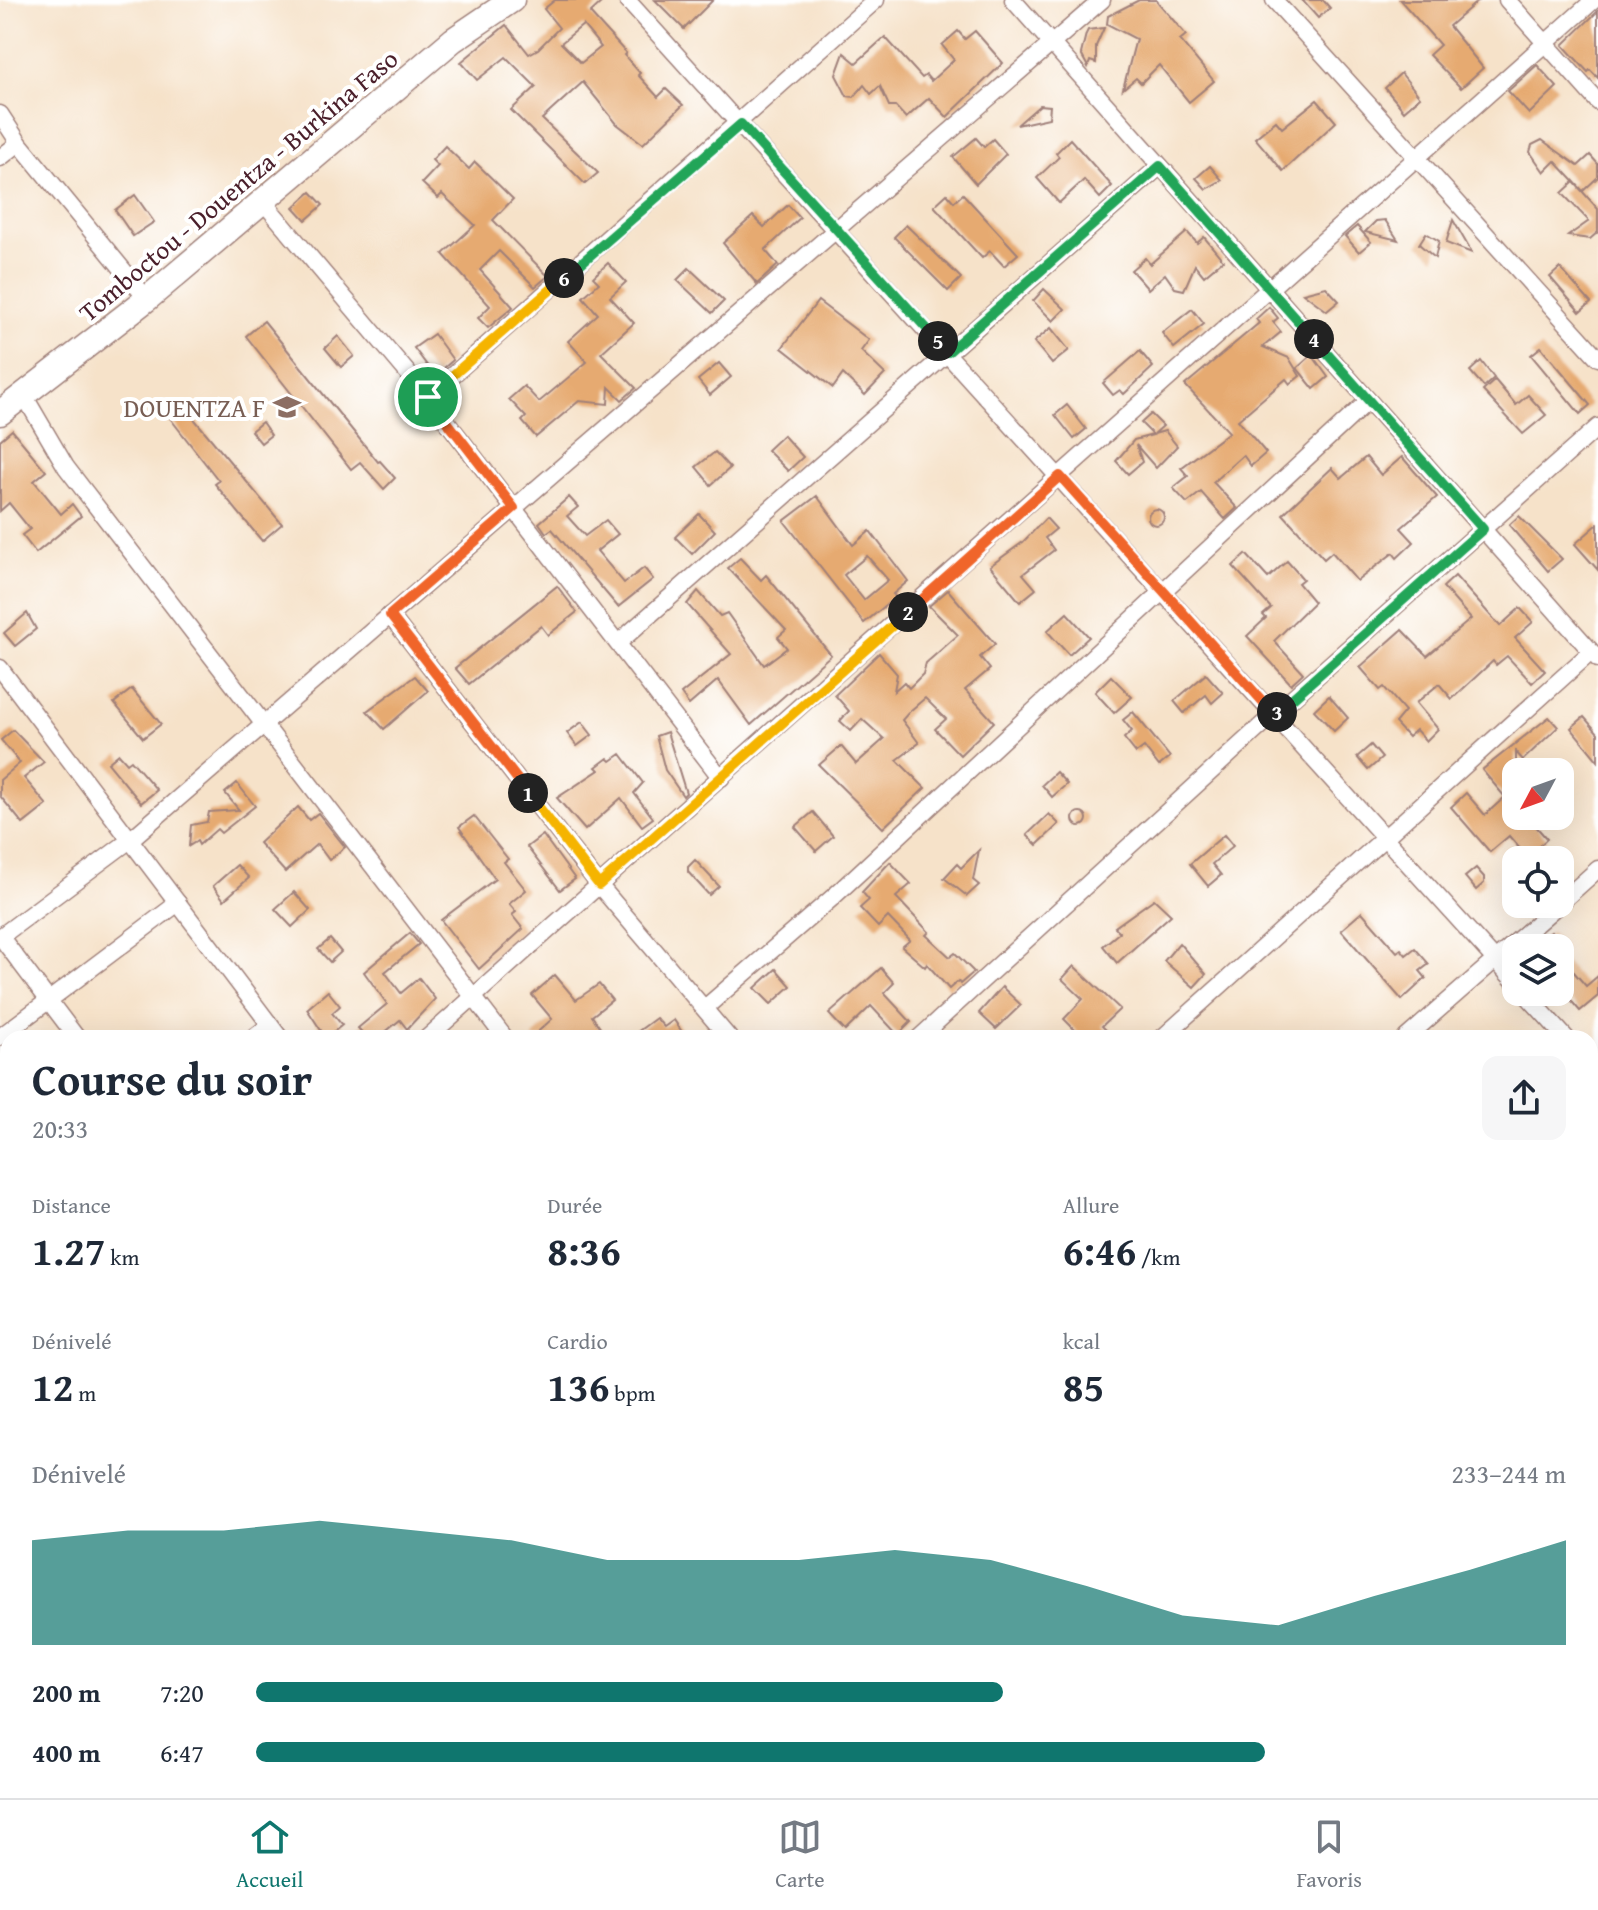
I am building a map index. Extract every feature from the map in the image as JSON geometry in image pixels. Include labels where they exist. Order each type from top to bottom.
[{"type":"main road","name":"Tomboctou - Douentza - Burkina Faso","points":[[0,413],[25,397],[147,299],[261,199],[453,40],[512,0]]},
{"type":"street","points":[[627,0],[1060,476],[1383,839],[1502,967]]},
{"type":"street","points":[[428,397],[741,124],[876,0]]},
{"type":"street","points":[[1013,0],[1595,656],[1383,839],[1171,1030]]},
{"type":"street","points":[[71,1030],[0,937],[130,840],[1102,0]]},
{"type":"street","points":[[1274,0],[1598,358]]},
{"type":"street","points":[[1507,0],[1598,102]]},
{"type":"street","points":[[436,1030],[1594,0]]},
{"type":"street","points":[[0,114],[19,143],[147,299]]},
{"type":"street","points":[[0,158],[19,143]]},
{"type":"street","points":[[618,643],[1160,166]]},
{"type":"street","points":[[261,199],[428,397],[721,778]]},
{"type":"street","points":[[25,397],[66,467],[499,1030]]},
{"type":"street","points":[[706,1007],[832,898],[1368,401]]},
{"type":"street","points":[[928,1030],[1274,714],[1598,427]]},
{"type":"street","points":[[390,615],[599,885],[723,1030]]},
{"type":"street","points":[[0,668],[274,1030]]},
{"type":"street","points":[[1574,890],[1598,869]]},
{"type":"street","points":[[9,1030],[178,903]]},
{"type":"street","points":[[1415,1030],[1542,918]]},
{"type":"street","points":[[1537,1006],[1559,1030]]},
{"type":"building","points":[[555,0],[604,0],[590,13],[626,53],[624,55],[640,73],[638,75],[658,97],[666,89],[683,105],[643,144],[617,124],[583,82],[542,119],[598,173],[585,184],[511,110],[536,87],[506,57],[477,80],[461,62],[506,25],[529,54],[538,49],[559,28],[544,9]],"holes":[[[583,25],[601,47],[581,63],[561,43]]]},
{"type":"building","points":[[655,0],[713,0],[684,29]]},
{"type":"building","points":[[1139,0],[1156,0],[1186,35],[1180,40],[1214,81],[1189,102],[1159,65],[1141,83],[1136,78],[1123,89],[1136,39],[1107,24],[1108,16]]},
{"type":"building","points":[[1302,0],[1323,0],[1330,8],[1318,18]]},
{"type":"building","points":[[1400,0],[1479,0],[1449,26],[1483,68],[1461,88],[1429,55],[1440,45]]},
{"type":"building","points":[[1598,11],[1598,78],[1590,70],[1588,72],[1563,45]]},
{"type":"building","points":[[1104,28],[1096,46],[1096,63],[1090,61],[1088,67],[1081,54],[1086,34],[1088,30]]},
{"type":"building","points":[[958,31],[965,39],[975,31],[1003,63],[947,117],[929,98],[906,118],[895,106],[889,106],[880,86],[871,94],[864,85],[854,97],[847,96],[836,75],[844,53],[856,63],[885,37],[922,78],[926,75],[931,81],[954,60],[942,45]]},
{"type":"building","points":[[1537,65],[1557,87],[1529,114],[1508,91]]},
{"type":"building","points":[[1401,73],[1420,97],[1404,111],[1385,88]]},
{"type":"building","points":[[1317,100],[1336,122],[1283,171],[1255,138],[1276,121],[1282,128]]},
{"type":"building","points":[[1040,105],[1050,106],[1049,118],[1017,125]]},
{"type":"building","points":[[976,138],[984,147],[993,139],[1006,154],[976,184],[953,157]]},
{"type":"building","points":[[1070,139],[1112,186],[1100,198],[1084,180],[1059,203],[1037,178],[1059,157],[1056,153]]},
{"type":"building","points":[[1542,140],[1578,166],[1590,155],[1598,164],[1598,177],[1583,191],[1555,161],[1544,172],[1530,152],[1532,145]]},
{"type":"building","points":[[445,146],[469,169],[475,162],[513,199],[493,220],[548,276],[535,287],[499,251],[480,270],[513,307],[488,328],[478,318],[490,306],[443,254],[475,225],[442,194],[438,198],[422,183],[438,166],[432,160]]},
{"type":"building","points":[[1210,166],[1222,180],[1206,189],[1196,178]]},
{"type":"building","points":[[1574,182],[1598,209],[1598,232],[1590,239],[1568,236],[1589,221],[1562,193]]},
{"type":"building","points":[[311,192],[323,205],[306,220],[294,207]]},
{"type":"building","points":[[947,194],[954,202],[963,194],[1018,254],[1004,266],[990,251],[982,258],[934,206]]},
{"type":"building","points":[[135,195],[154,222],[133,236],[115,210]]},
{"type":"building","points":[[788,205],[800,218],[765,250],[778,265],[757,284],[723,243],[753,216],[764,227]]},
{"type":"building","points":[[1385,220],[1398,240],[1365,232],[1376,221]]},
{"type":"building","points":[[1453,220],[1472,253],[1446,243]]},
{"type":"building","points":[[906,225],[961,278],[948,291],[894,237]]},
{"type":"building","points":[[1357,226],[1371,242],[1359,252],[1345,236]]},
{"type":"building","points":[[1187,232],[1197,243],[1204,237],[1223,260],[1204,276],[1195,265],[1184,290],[1175,288],[1165,274],[1148,289],[1131,270],[1145,258],[1150,264]]},
{"type":"building","points":[[1426,233],[1439,241],[1435,258],[1419,244]]},
{"type":"building","points":[[608,263],[626,282],[610,297],[634,323],[601,353],[636,388],[622,400],[609,387],[608,404],[579,401],[536,437],[522,421],[526,417],[509,399],[524,386],[539,402],[587,362],[568,341],[598,314],[583,297],[599,283],[593,277]]},
{"type":"building","points":[[689,268],[724,301],[712,313],[677,280]]},
{"type":"building","points":[[1560,268],[1591,303],[1580,312],[1550,277]]},
{"type":"building","points":[[1326,287],[1339,301],[1327,311],[1303,293]]},
{"type":"building","points":[[1044,289],[1065,309],[1053,321],[1033,301]]},
{"type":"building","points":[[818,301],[869,340],[861,351],[885,374],[865,395],[843,374],[833,388],[782,348]]},
{"type":"building","points":[[1269,307],[1278,318],[1273,322],[1281,332],[1263,347],[1289,358],[1300,376],[1290,384],[1286,379],[1238,420],[1266,453],[1251,466],[1243,455],[1213,482],[1237,508],[1225,519],[1201,492],[1187,503],[1173,488],[1188,476],[1181,468],[1229,432],[1185,385],[1259,323],[1256,319]]},
{"type":"building","points":[[1192,309],[1204,324],[1174,348],[1162,333]]},
{"type":"building","points":[[264,321],[378,462],[395,478],[384,489],[360,462],[351,469],[246,336]]},
{"type":"building","points":[[1051,328],[1069,350],[1052,364],[1034,342]]},
{"type":"building","points":[[434,334],[453,360],[435,376],[414,348]]},
{"type":"building","points":[[338,336],[354,356],[341,367],[325,348]]},
{"type":"building","points":[[1541,347],[1590,405],[1580,414],[1531,355]]},
{"type":"building","points":[[1140,351],[1153,367],[1124,394],[1120,390],[1113,395],[1103,383]]},
{"type":"building","points":[[1312,355],[1328,377],[1314,389],[1297,368]]},
{"type":"building","points":[[1481,361],[1494,378],[1484,387],[1470,371]]},
{"type":"building","points":[[719,363],[731,377],[710,395],[698,380]]},
{"type":"building","points":[[1495,380],[1516,405],[1528,395],[1546,415],[1523,434],[1483,391]]},
{"type":"building","points":[[180,402],[282,524],[262,541],[215,484],[219,481],[166,413]]},
{"type":"building","points":[[1067,405],[1086,429],[1074,439],[1055,415]]},
{"type":"building","points":[[1151,414],[1163,426],[1154,434],[1165,431],[1177,446],[1156,468],[1136,445],[1142,462],[1128,474],[1116,461],[1134,440],[1153,435],[1141,423]]},
{"type":"building","points":[[262,422],[271,435],[261,443],[251,431]]},
{"type":"building","points":[[12,430],[46,471],[34,481],[61,514],[72,504],[81,516],[36,553],[22,535],[30,529],[9,503],[0,511],[0,440]]},
{"type":"building","points":[[783,435],[803,457],[788,471],[767,450]]},
{"type":"building","points":[[715,452],[730,468],[711,485],[696,467]]},
{"type":"building","points":[[1366,457],[1381,475],[1402,457],[1437,497],[1401,528],[1414,542],[1397,558],[1393,553],[1357,581],[1332,552],[1324,559],[1283,514],[1332,468],[1341,478]]},
{"type":"building","points":[[817,496],[853,545],[870,531],[908,581],[893,594],[896,597],[864,623],[784,521]],"holes":[[[867,556],[888,580],[864,600],[844,575]]]},
{"type":"building","points":[[569,497],[578,507],[567,516],[585,536],[606,520],[618,534],[597,551],[624,583],[644,568],[653,579],[618,607],[552,529],[546,533],[539,523]]},
{"type":"building","points":[[1153,509],[1159,509],[1164,517],[1162,523],[1153,525],[1148,520],[1148,514]]},
{"type":"building","points":[[699,514],[715,531],[692,554],[675,537]]},
{"type":"building","points":[[1519,516],[1562,559],[1548,571],[1509,525]]},
{"type":"building","points":[[1046,518],[1056,529],[1045,538],[1054,550],[1023,574],[1036,589],[1020,602],[990,566],[1023,542]]},
{"type":"building","points":[[1598,524],[1598,570],[1575,544]]},
{"type":"building","points":[[1246,554],[1268,578],[1287,561],[1303,579],[1298,583],[1314,602],[1274,641],[1303,673],[1291,684],[1247,636],[1266,618],[1263,615],[1271,608],[1233,566]]},
{"type":"building","points":[[740,558],[761,580],[766,575],[831,655],[751,725],[718,680],[689,705],[681,694],[731,654],[687,604],[698,591],[720,616],[727,613],[764,665],[787,648],[778,637],[786,630],[728,568]]},
{"type":"building","points":[[1455,576],[1500,626],[1520,608],[1533,622],[1515,638],[1545,671],[1532,683],[1507,656],[1496,665],[1493,661],[1452,699],[1439,684],[1416,703],[1438,729],[1426,741],[1416,730],[1408,737],[1395,723],[1405,711],[1384,687],[1380,690],[1360,667],[1402,630],[1427,656],[1471,619],[1443,587]]},
{"type":"building","points":[[557,586],[577,612],[548,635],[541,626],[469,684],[455,668]]},
{"type":"building","points":[[948,590],[995,644],[980,657],[990,669],[965,690],[994,722],[960,755],[935,729],[946,719],[925,698],[910,711],[902,720],[919,743],[897,760],[925,788],[883,828],[819,765],[841,746],[856,764],[884,739],[862,719],[851,731],[840,721],[849,711],[835,695],[879,653],[897,674],[894,691],[904,682],[909,688],[923,674],[926,663],[958,635],[929,606]]},
{"type":"building","points":[[27,613],[36,629],[15,646],[4,633]]},
{"type":"building","points":[[1067,613],[1089,637],[1069,655],[1047,631]]},
{"type":"building","points":[[1206,674],[1223,693],[1212,703],[1206,695],[1184,713],[1174,701]]},
{"type":"building","points":[[415,676],[428,691],[384,729],[367,711]]},
{"type":"building","points":[[1111,676],[1132,697],[1114,713],[1095,692]]},
{"type":"building","points":[[132,689],[161,724],[143,738],[114,703]]},
{"type":"building","points":[[1329,696],[1348,718],[1334,731],[1314,710]]},
{"type":"building","points":[[1133,712],[1170,757],[1159,766],[1144,747],[1136,753],[1124,738],[1132,731],[1123,720]]},
{"type":"building","points":[[1549,717],[1558,727],[1525,758],[1516,752],[1516,758],[1502,758],[1502,793],[1482,770]]},
{"type":"building","points":[[1584,717],[1598,733],[1598,761],[1571,728]]},
{"type":"building","points":[[582,722],[592,735],[577,746],[567,733]]},
{"type":"building","points":[[13,730],[44,762],[24,778],[47,805],[23,824],[0,796],[0,780],[20,763],[1,740]]},
{"type":"building","points":[[667,732],[686,793],[683,796],[665,770],[656,736]]},
{"type":"building","points":[[1371,745],[1382,758],[1368,770],[1357,757]]},
{"type":"building","points":[[119,754],[127,763],[131,760],[157,790],[141,803],[108,763]]},
{"type":"building","points":[[621,754],[643,783],[634,793],[653,818],[642,826],[621,798],[585,830],[557,798],[599,770],[596,767],[608,758],[611,761]]},
{"type":"building","points":[[1056,772],[1067,784],[1052,797],[1042,785]]},
{"type":"building","points":[[237,783],[255,806],[221,833],[217,829],[199,845],[197,841],[189,846],[191,825],[207,822],[209,812],[239,810],[225,793]]},
{"type":"building","points":[[1466,793],[1485,815],[1502,800],[1502,830],[1539,830],[1547,839],[1539,846],[1518,846],[1509,836],[1490,852],[1451,807]]},
{"type":"building","points":[[298,807],[309,820],[318,813],[345,847],[329,860],[317,844],[285,872],[259,843]]},
{"type":"building","points":[[813,812],[833,836],[816,851],[795,827]]},
{"type":"building","points":[[1080,812],[1087,819],[1080,826],[1073,819]]},
{"type":"building","points":[[1049,814],[1059,824],[1037,845],[1027,835]]},
{"type":"building","points":[[474,816],[508,859],[504,862],[526,890],[509,904],[516,912],[512,915],[523,929],[479,969],[441,920],[495,879],[459,827]]},
{"type":"building","points":[[543,835],[575,879],[560,890],[527,847]]},
{"type":"building","points":[[1224,835],[1233,846],[1212,864],[1221,875],[1208,886],[1190,864]]},
{"type":"building","points":[[979,850],[973,880],[979,885],[967,896],[944,878],[957,864],[961,868]]},
{"type":"building","points":[[695,860],[719,886],[709,895],[688,872],[688,867]]},
{"type":"building","points":[[890,862],[911,884],[896,897],[929,932],[926,935],[950,957],[955,953],[974,972],[960,984],[958,981],[949,989],[927,964],[925,967],[902,947],[910,940],[888,917],[878,927],[860,908],[869,900],[862,892]]},
{"type":"building","points":[[237,865],[249,878],[224,900],[213,886]]},
{"type":"building","points":[[1476,868],[1484,877],[1484,883],[1476,890],[1465,877]]},
{"type":"building","points":[[294,892],[310,910],[292,927],[275,909]]},
{"type":"building","points":[[1154,899],[1171,915],[1117,963],[1103,946],[1120,932],[1115,927]]},
{"type":"building","points":[[1362,912],[1397,952],[1401,949],[1406,955],[1415,948],[1429,964],[1420,971],[1426,978],[1402,1000],[1341,930]]},
{"type":"building","points":[[410,933],[419,944],[385,972],[401,993],[419,978],[435,999],[407,1029],[400,1020],[388,1030],[360,1030],[358,1028],[387,1004],[364,972]]},
{"type":"building","points":[[330,939],[341,952],[330,962],[318,949]]},
{"type":"building","points":[[1179,943],[1206,974],[1194,987],[1164,961]]},
{"type":"building","points":[[1074,966],[1120,1009],[1102,1026],[1106,1030],[1075,1030],[1064,1019],[1083,999],[1062,979]]},
{"type":"building","points":[[881,968],[894,983],[884,993],[911,1022],[903,1030],[893,1030],[871,1006],[844,1030],[829,1014]]},
{"type":"building","points":[[776,969],[791,986],[771,1004],[755,988]]},
{"type":"building","points":[[1574,972],[1586,986],[1598,976],[1598,996],[1580,1011],[1574,1004]]},
{"type":"building","points":[[555,975],[576,1000],[599,984],[612,1000],[592,1016],[602,1030],[540,1030],[552,1019],[532,995]]},
{"type":"building","points":[[1002,987],[1021,1005],[996,1029],[979,1013]]},
{"type":"building","points":[[328,991],[340,1006],[332,1013],[342,1025],[336,1030],[321,1030],[307,1009]]},
{"type":"building","points":[[656,1018],[664,1027],[674,1020],[681,1030],[640,1030]]},
{"type":"place","name":"DOUENTZA F","points":[[287,407]]},
{"type":"route","points":[[741,124],[948,352],[1160,166],[1483,529],[1274,714],[1060,476],[599,885],[390,615],[514,508],[428,397],[741,124]]}]
